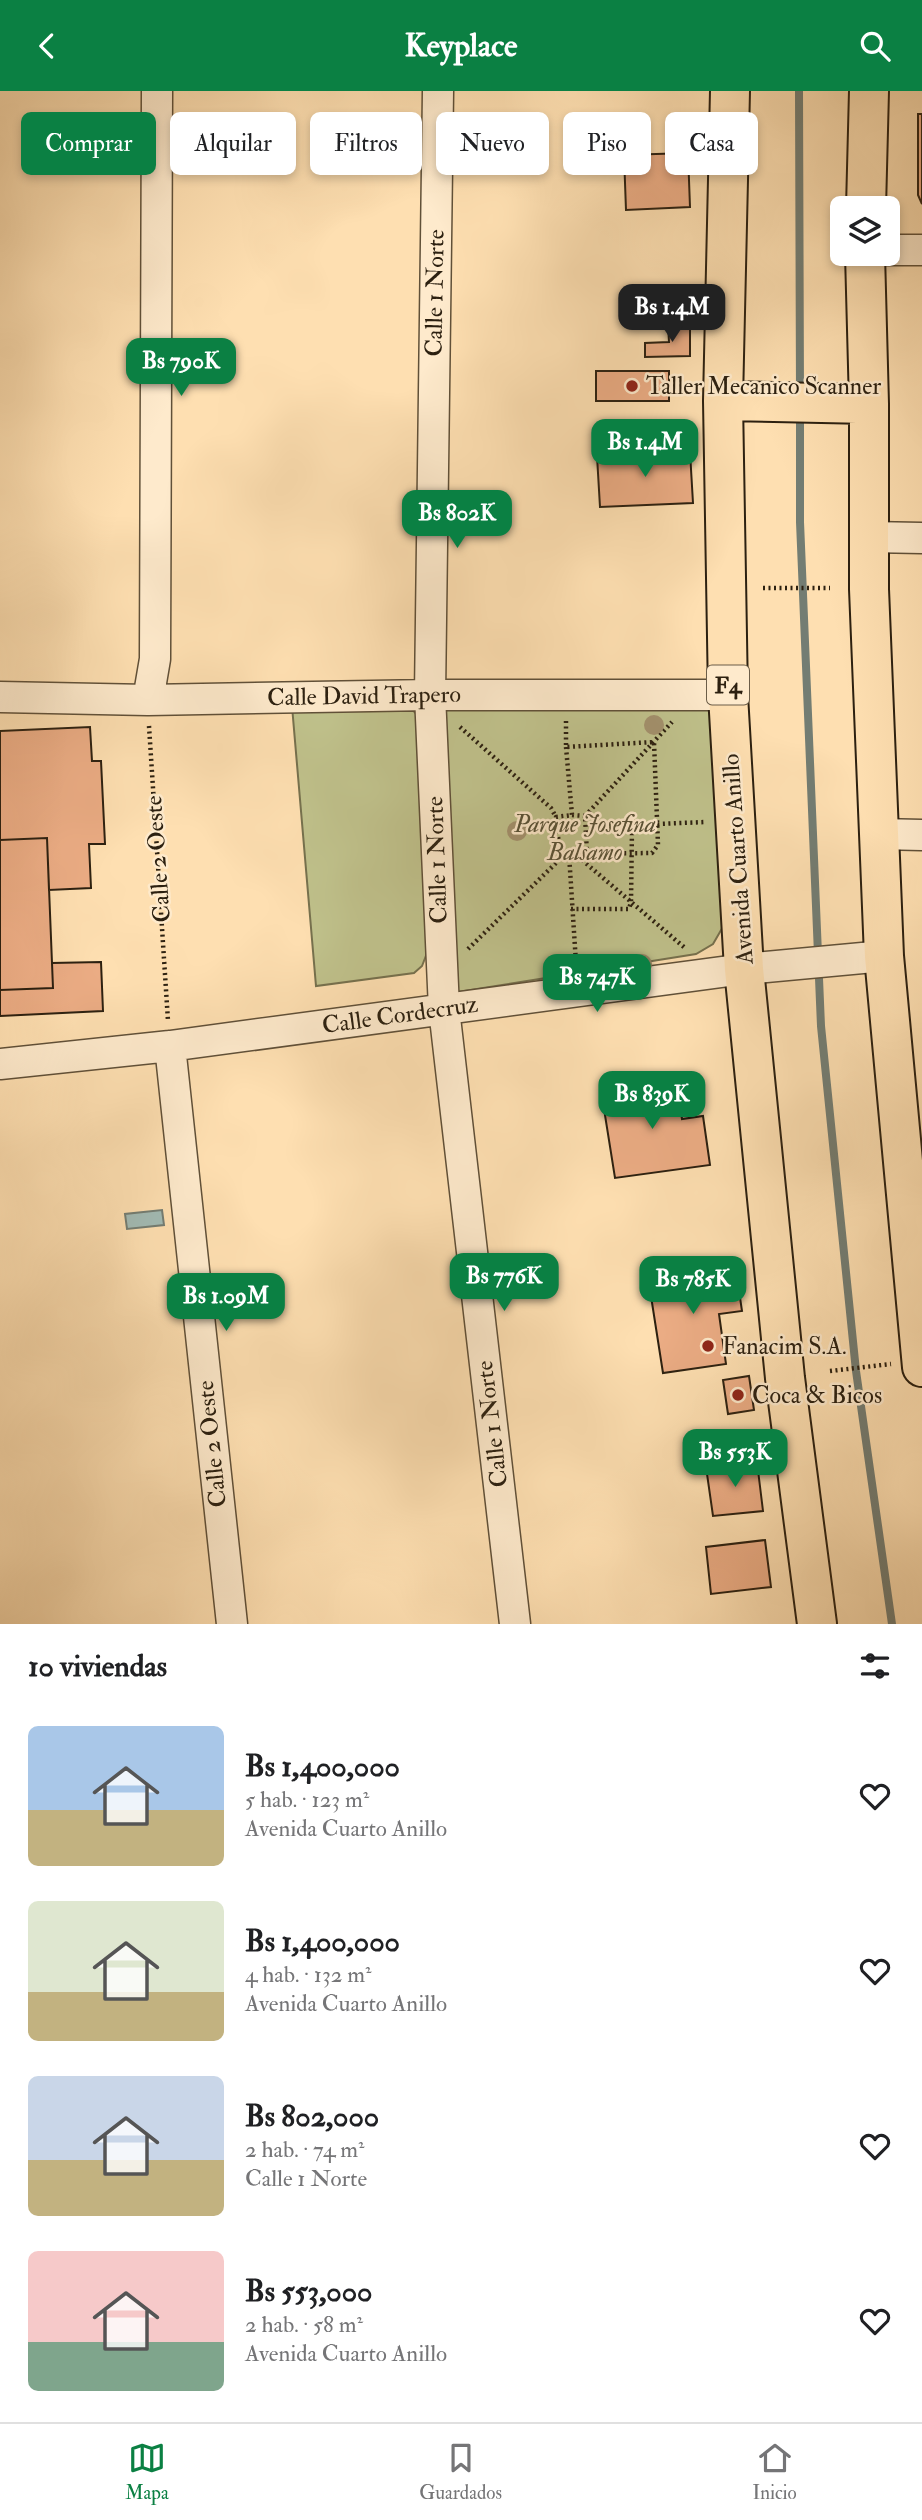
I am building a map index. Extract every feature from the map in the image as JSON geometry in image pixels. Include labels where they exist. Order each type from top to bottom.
[{"type":"highway","name":"Avenida Cuarto Anillo","points":[[730,91],[736,401],[728,695],[744,969],[785,1378],[817,1624]]},
{"type":"highway","points":[[866,196],[869,91]]},
{"type":"highway","points":[[864,266],[857,403],[869,537],[879,834],[866,957],[912,1124],[911,1365]]},
{"type":"highway","points":[[736,401],[857,403]]},
{"type":"street","points":[[148,700],[155,659],[157,91]]},
{"type":"street","name":"Calle 1 Norte","points":[[438,91],[430,695],[444,1009],[515,1624]]},
{"type":"street","points":[[900,250],[922,250]]},
{"type":"street","points":[[869,537],[922,538]]},
{"type":"street","name":"Calle David Trapero","points":[[0,698],[148,700],[430,695],[728,695]]},
{"type":"street","points":[[879,834],[922,835]]},
{"type":"street","name":"Calle Cordecruz","points":[[0,1064],[170,1046],[744,969],[866,957]]},
{"type":"street","name":"Calle 2 Oeste","points":[[170,1046],[232,1624]]},
{"type":"path","points":[[763,588],[830,588]]},
{"type":"path","name":"Calle 2 Oeste","points":[[148,700],[170,1046]]},
{"type":"path","points":[[566,714],[572,815]]},
{"type":"path","points":[[457,717],[458,738]]},
{"type":"path","points":[[587,854],[585,816],[675,719]]},
{"type":"path","points":[[458,725],[551,808],[556,817],[560,855],[556,863],[467,950]]},
{"type":"path","points":[[566,747],[654,742]]},
{"type":"path","points":[[560,855],[652,853],[658,845],[654,742]]},
{"type":"path","points":[[556,817],[585,816]]},
{"type":"path","points":[[571,909],[629,909],[632,828],[710,822]]},
{"type":"path","points":[[569,854],[576,964],[590,962]]},
{"type":"path","points":[[575,854],[685,948]]},
{"type":"path","points":[[466,936],[467,960]]},
{"type":"path","points":[[671,950],[698,944]]},
{"type":"path","points":[[830,1371],[911,1365]]},
{"type":"green space","name":"Parque Josefina Balsamo","points":[[715,704],[724,925],[713,944],[696,954],[458,992],[445,706]]},
{"type":"green space","points":[[292,706],[410,707],[420,718],[427,953],[422,966],[414,973],[316,986]]},
{"type":"water","points":[[162,1210],[164,1225],[127,1229],[125,1214]]},
{"type":"building","points":[[918,114],[922,114],[922,204],[918,195]]},
{"type":"building","points":[[651,154],[665,154],[665,175],[689,175],[690,207],[626,210],[625,175],[651,175]]},
{"type":"building","points":[[668,325],[690,325],[690,356],[645,357],[645,343],[669,342]]},
{"type":"building","name":"Taller Mecanico Scanner","points":[[596,371],[669,371],[669,401],[596,401]]},
{"type":"building","points":[[690,452],[693,503],[600,507],[597,456]]},
{"type":"building","points":[[90,727],[92,761],[101,761],[105,844],[89,844],[91,888],[49,890],[47,838],[0,840],[0,731]]},
{"type":"building","points":[[47,838],[53,988],[0,990],[0,840]]},
{"type":"building","points":[[101,962],[103,1011],[0,1016],[0,990],[53,988],[52,963]]},
{"type":"building","points":[[676,1080],[682,1119],[703,1116],[710,1165],[615,1178],[601,1090]]},
{"type":"building","points":[[735,1264],[742,1311],[719,1314],[726,1364],[663,1373],[648,1277]]},
{"type":"building","name":"Coca & Bicos","points":[[749,1376],[754,1410],[728,1414],[723,1380]]},
{"type":"building","points":[[757,1462],[763,1511],[713,1516],[706,1467]]},
{"type":"building","points":[[765,1540],[771,1587],[711,1594],[706,1547]]},
{"type":"waterway","points":[[799,91],[800,394]]},
{"type":"waterway","points":[[800,414],[800,522],[821,1026],[856,1371],[892,1624]]},
{"type":"place","name":"Taller Mecanico Scanner","points":[[632,386]]},
{"type":"place","name":"Fanacim S.A.","points":[[708,1346]]},
{"type":"place","name":"Coca & Bicos","points":[[738,1395]]}]
